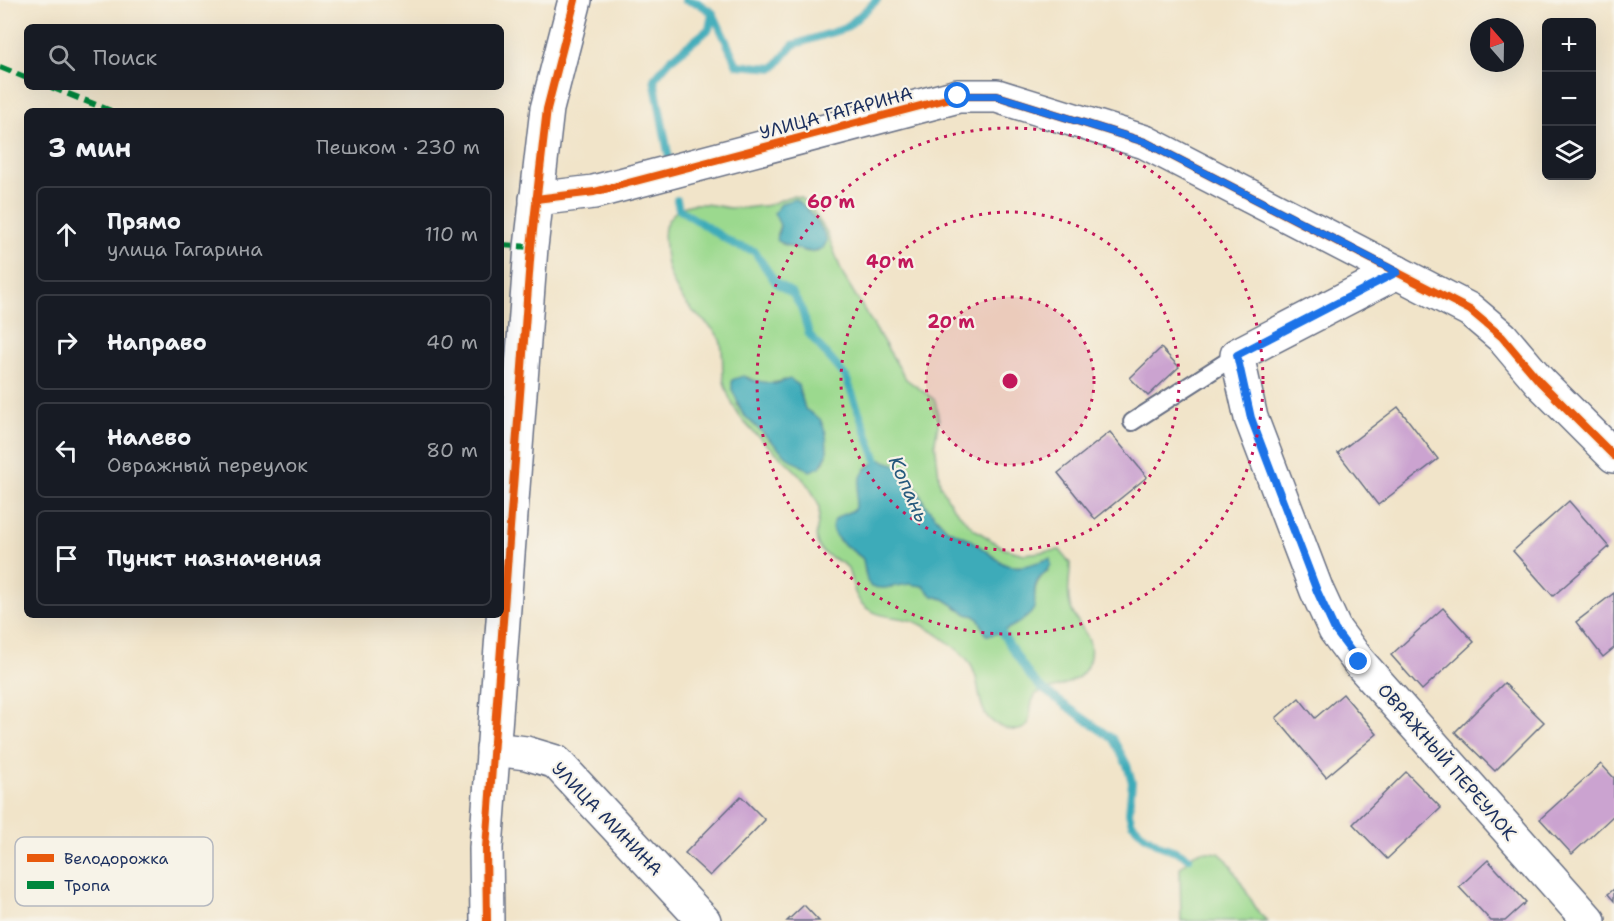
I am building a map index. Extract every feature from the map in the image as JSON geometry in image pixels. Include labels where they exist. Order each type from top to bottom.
[{"type":"street","points":[[504,601],[529,263],[536,199],[547,110],[575,0]]},
{"type":"street","name":"УЛИЦА ГАГАРИНА","points":[[536,199],[594,192],[958,96],[997,96],[1145,142],[1470,310],[1494,330],[1540,382],[1614,456]]},
{"type":"street","points":[[1237,355],[1397,272]]},
{"type":"street","name":"ОВРАЖНЫЙ ПЕРЕУЛОК","points":[[1237,355],[1251,418],[1317,591],[1335,630],[1359,662],[1589,921]]},
{"type":"street","points":[[487,921],[486,848],[503,618]]},
{"type":"street","name":"УЛИЦА МИНИНА","points":[[493,750],[526,753],[556,762],[704,921]]},
{"type":"lane","points":[[1132,422],[1237,355]]},
{"type":"green space","points":[[788,197],[800,197],[811,208],[827,232],[843,275],[906,379],[935,400],[939,419],[935,442],[940,484],[952,506],[974,529],[1005,549],[1024,554],[1060,550],[1070,563],[1069,600],[1071,610],[1089,641],[1089,661],[1086,669],[1074,680],[1036,694],[1032,702],[1028,725],[1023,728],[1007,729],[995,724],[988,717],[983,710],[977,681],[969,662],[950,644],[915,622],[878,614],[862,604],[854,591],[847,567],[821,550],[818,544],[816,538],[819,507],[810,489],[740,417],[730,400],[724,382],[720,340],[711,327],[685,302],[670,276],[667,266],[665,228],[675,212],[682,207],[705,204],[746,208],[766,206]],"holes":[[[799,202],[823,231],[817,251],[808,252],[781,244],[777,233],[780,225],[775,212]],[[747,377],[766,383],[785,380],[800,391],[805,409],[815,416],[826,433],[827,454],[823,464],[790,459],[743,414],[737,405]],[[867,467],[904,471],[913,481],[926,506],[947,529],[969,539],[1007,566],[1029,566],[1044,560],[1048,571],[1040,578],[1036,586],[1034,606],[1001,633],[983,629],[975,616],[967,614],[944,599],[933,596],[924,586],[909,584],[884,588],[871,587],[865,573],[863,559],[838,540],[842,515],[854,510]]]},
{"type":"green space","points":[[1202,851],[1219,853],[1228,861],[1259,913],[1267,921],[1181,921],[1180,868],[1194,854]]},
{"type":"water","points":[[795,199],[809,212],[822,230],[827,241],[823,248],[807,251],[777,240],[780,225],[774,213],[782,203]]},
{"type":"water","points":[[743,376],[751,380],[775,384],[790,379],[798,385],[805,409],[820,419],[826,433],[827,454],[820,467],[810,471],[790,459],[743,414],[732,389],[732,380]]},
{"type":"water","points":[[881,460],[894,464],[904,471],[913,481],[926,506],[947,529],[969,539],[1002,563],[1014,567],[1050,559],[1051,565],[1036,584],[1034,608],[1026,617],[1005,630],[986,635],[980,621],[975,616],[967,614],[944,599],[933,596],[923,586],[909,584],[884,588],[871,587],[867,581],[863,559],[841,542],[833,531],[833,525],[838,517],[854,510],[863,474],[867,468]]},
{"type":"building","points":[[1161,348],[1179,367],[1148,396],[1130,378]]},
{"type":"building","points":[[1398,407],[1438,459],[1378,505],[1338,453]]},
{"type":"building","points":[[1110,432],[1147,477],[1095,519],[1058,473]]},
{"type":"building","points":[[1569,501],[1609,547],[1553,596],[1513,551]]},
{"type":"building","points":[[1614,593],[1614,648],[1603,657],[1576,622]]},
{"type":"building","points":[[1443,608],[1474,642],[1422,690],[1391,655]]},
{"type":"building","points":[[1504,683],[1544,722],[1495,771],[1455,732]]},
{"type":"building","points":[[1343,694],[1377,734],[1326,777],[1276,718],[1299,698],[1315,718]]},
{"type":"building","points":[[1601,764],[1614,778],[1614,815],[1572,854],[1540,819]]},
{"type":"building","points":[[1406,772],[1441,808],[1387,859],[1353,824]]},
{"type":"building","points":[[741,796],[765,820],[710,876],[685,853]]},
{"type":"building","points":[[1488,860],[1526,902],[1505,921],[1491,921],[1459,887]]},
{"type":"building","points":[[1614,889],[1614,901],[1608,894]]},
{"type":"building","points":[[804,905],[819,921],[787,921]]},
{"type":"waterway","points":[[685,0],[698,3],[713,13],[737,65],[774,68],[793,45],[846,28],[877,0]]},
{"type":"waterway","name":"Копань","points":[[670,164],[654,79],[670,60],[709,29],[712,14]]},
{"type":"waterway","name":"Копань","points":[[677,200],[679,209],[735,245],[754,251],[776,283],[792,293],[801,307],[809,334],[846,377],[881,472]]},
{"type":"waterway","name":"Копань","points":[[996,624],[1030,676],[1041,688],[1113,739],[1127,765],[1132,782],[1129,813],[1132,823],[1144,835],[1161,846],[1189,858]]},
{"type":"marked path","points":[[0,67],[24,77]]},
{"type":"marked path","points":[[58,90],[104,108]]},
{"type":"marked path","points":[[504,245],[531,247]]},
{"type":"cycle path","points":[[504,608],[531,247],[547,109],[575,0]]},
{"type":"cycle path","points":[[536,199],[594,192],[958,96],[997,96],[1145,142],[1470,310],[1502,337],[1540,382],[1614,456]]},
{"type":"cycle path","points":[[487,921],[486,848],[503,618]]},
{"type":"route","points":[[958,96],[997,96],[1145,142],[1397,272],[1237,355],[1251,418],[1317,591],[1335,630],[1359,662]]}]
